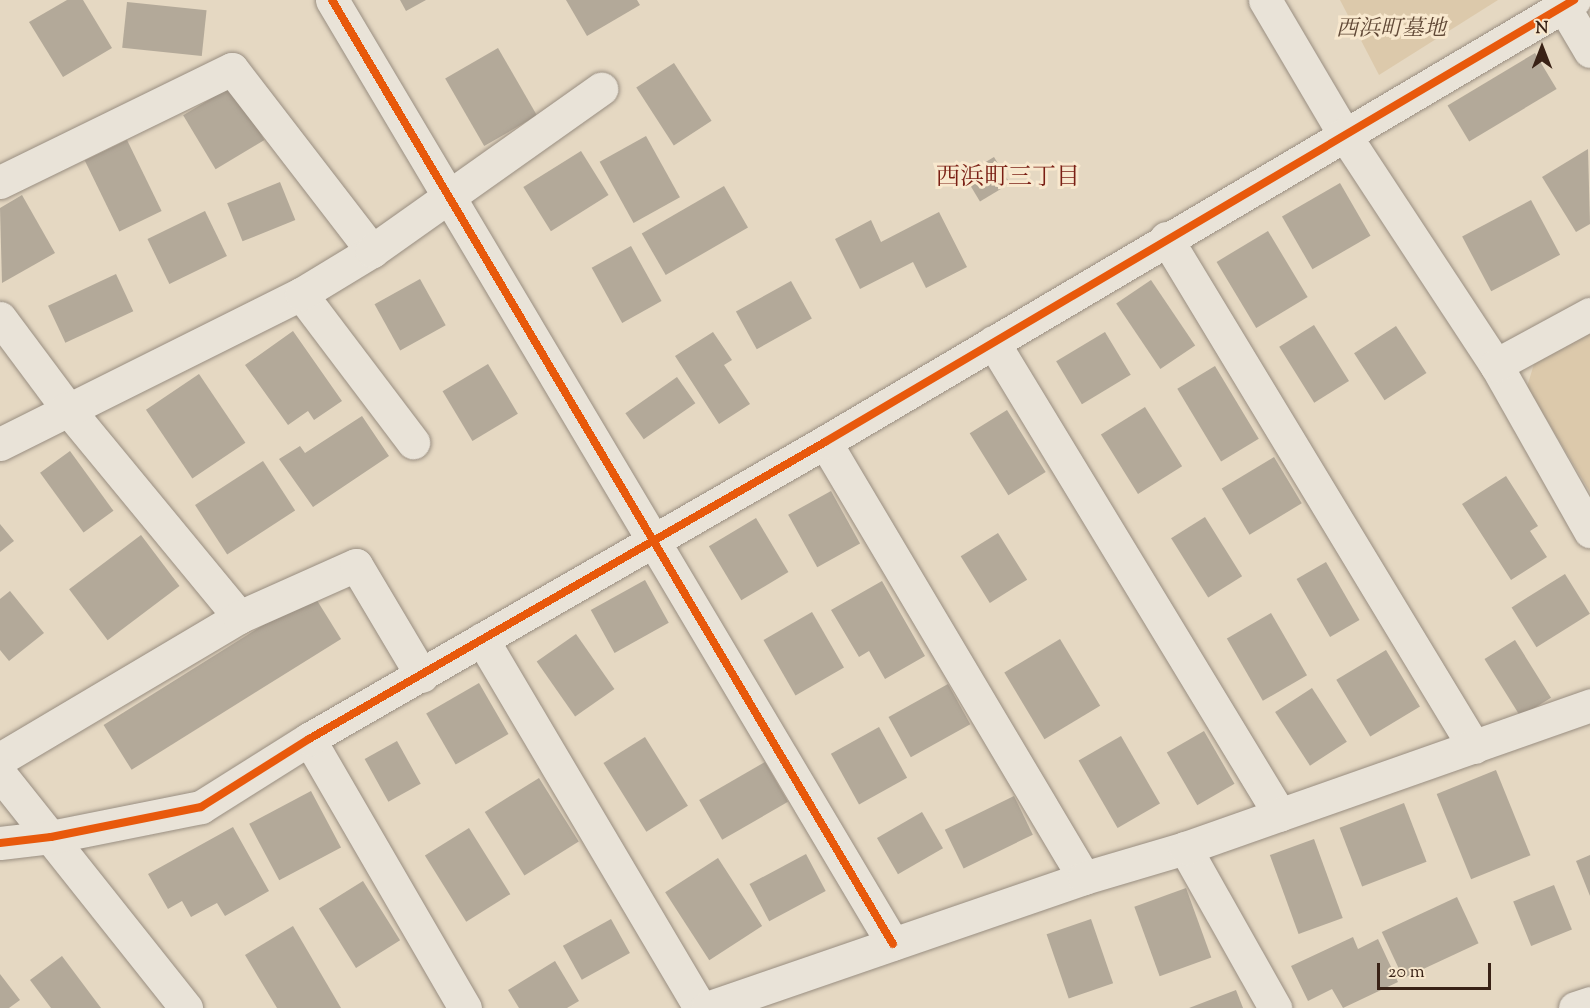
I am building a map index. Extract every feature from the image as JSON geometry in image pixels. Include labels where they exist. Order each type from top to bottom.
[{"type":"street","points":[[332,0],[656,540],[893,944]]},
{"type":"street","points":[[1265,0],[1344,134],[1496,365],[1590,531]]},
{"type":"street","points":[[0,843],[51,837],[201,807],[309,740],[825,442],[1166,238],[1569,4],[1590,51]]},
{"type":"street","points":[[0,182],[232,69],[372,251]]},
{"type":"street","points":[[0,444],[67,408],[301,294],[372,251],[601,89]]},
{"type":"street","points":[[1166,238],[1474,747]]},
{"type":"street","points":[[301,294],[413,442]]},
{"type":"street","points":[[1496,365],[1590,314]]},
{"type":"street","points":[[0,318],[67,408],[239,617]]},
{"type":"street","points":[[993,342],[1280,814]]},
{"type":"street","points":[[825,442],[1084,878]]},
{"type":"street","points":[[0,759],[239,617],[356,566],[422,676]]},
{"type":"street","points":[[482,639],[699,1008]]},
{"type":"street","points":[[706,1008],[1084,878],[1185,848],[1590,705]]},
{"type":"street","points":[[309,740],[465,1008]]},
{"type":"street","points":[[0,774],[186,1008]]},
{"type":"street","points":[[1185,848],[1275,1008]]},
{"type":"street","points":[[1575,1008],[1590,1003]]},
{"type":"green space","name":"西浜町墓地","points":[[1340,0],[1498,0],[1379,75]]},
{"type":"green space","points":[[1590,323],[1590,492],[1527,387],[1537,354]]},
{"type":"building","points":[[67,0],[83,0],[112,48],[63,77],[29,22]]},
{"type":"building","points":[[400,0],[426,0],[406,11]]},
{"type":"building","points":[[566,0],[637,0],[640,5],[587,36]]},
{"type":"building","points":[[127,2],[207,10],[202,56],[122,48]]},
{"type":"building","points":[[498,48],[537,116],[484,146],[445,78]]},
{"type":"building","points":[[1535,53],[1557,89],[1469,142],[1448,106]]},
{"type":"building","points":[[674,63],[712,121],[674,145],[636,88]]},
{"type":"building","points":[[232,86],[264,140],[216,169],[183,115]]},
{"type":"building","points":[[646,136],[680,197],[634,223],[600,162]]},
{"type":"building","points":[[127,140],[162,211],[119,232],[85,161]]},
{"type":"building","points":[[1588,149],[1590,224],[1576,232],[1542,177]]},
{"type":"building","points":[[581,151],[609,195],[551,231],[523,187]]},
{"type":"building","points":[[994,157],[1010,184],[980,202],[964,175]]},
{"type":"building","points":[[280,182],[295,220],[243,241],[227,203]]},
{"type":"building","points":[[1340,183],[1370,236],[1312,269],[1282,216]]},
{"type":"building","points":[[724,186],[748,228],[666,275],[642,234]]},
{"type":"building","points":[[22,195],[55,253],[2,283],[0,208]]},
{"type":"building","points":[[1531,200],[1560,255],[1491,291],[1462,237]]},
{"type":"building","points":[[205,211],[227,256],[169,284],[147,239]]},
{"type":"building","points":[[939,212],[967,267],[926,288],[913,262],[860,289],[835,239],[871,220],[881,242]]},
{"type":"building","points":[[1268,231],[1308,297],[1256,328],[1217,262]]},
{"type":"building","points":[[631,246],[662,301],[622,323],[592,268]]},
{"type":"building","points":[[116,274],[133,311],[65,343],[48,306]]},
{"type":"building","points":[[420,279],[446,325],[400,351],[375,304]]},
{"type":"building","points":[[1151,280],[1195,345],[1160,369],[1116,303]]},
{"type":"building","points":[[791,281],[812,319],[757,349],[736,312]]},
{"type":"building","points":[[1314,325],[1349,381],[1314,403],[1279,347]]},
{"type":"building","points":[[1396,326],[1426,373],[1385,400],[1354,353]]},
{"type":"building","points":[[293,331],[342,401],[314,420],[308,411],[288,425],[245,365]]},
{"type":"building","points":[[713,332],[732,360],[724,365],[750,404],[719,424],[675,356]]},
{"type":"building","points":[[1105,332],[1131,375],[1082,404],[1056,361]]},
{"type":"building","points":[[488,364],[518,414],[472,441],[443,391]]},
{"type":"building","points":[[1215,366],[1259,439],[1221,462],[1177,389]]},
{"type":"building","points":[[199,374],[245,443],[192,479],[146,410]]},
{"type":"building","points":[[677,377],[695,403],[644,439],[625,413]]},
{"type":"building","points":[[1145,407],[1182,466],[1138,494],[1101,435]]},
{"type":"building","points":[[1007,410],[1046,472],[1008,495],[970,433]]},
{"type":"building","points":[[362,416],[389,456],[313,507],[279,459],[300,446],[305,453]]},
{"type":"building","points":[[70,451],[113,511],[84,533],[40,473]]},
{"type":"building","points":[[1274,457],[1302,503],[1250,535],[1222,488]]},
{"type":"building","points":[[263,461],[295,510],[227,555],[195,505]]},
{"type":"building","points":[[1506,476],[1538,526],[1530,531],[1547,557],[1511,580],[1462,504]]},
{"type":"building","points":[[831,491],[860,543],[817,567],[788,515]]},
{"type":"building","points":[[1205,517],[1242,576],[1208,598],[1171,538]]},
{"type":"building","points":[[756,518],[788,572],[741,600],[709,546]]},
{"type":"building","points":[[0,524],[14,541],[0,552]]},
{"type":"building","points":[[998,533],[1027,580],[990,603],[961,556]]},
{"type":"building","points":[[141,535],[180,586],[108,640],[69,589]]},
{"type":"building","points":[[1326,562],[1360,620],[1330,637],[1297,579]]},
{"type":"building","points":[[1565,574],[1590,614],[1536,647],[1512,607]]},
{"type":"building","points":[[645,580],[669,623],[615,653],[591,610]]},
{"type":"building","points":[[882,581],[925,656],[885,679],[869,651],[859,657],[831,610]]},
{"type":"building","points":[[10,591],[44,633],[9,661],[0,650],[0,599]]},
{"type":"building","points":[[313,594],[341,639],[132,770],[104,725]]},
{"type":"building","points":[[812,612],[844,667],[796,695],[764,640]]},
{"type":"building","points":[[1271,613],[1307,675],[1263,701],[1227,638]]},
{"type":"building","points":[[576,634],[614,689],[575,716],[537,662]]},
{"type":"building","points":[[1060,639],[1100,706],[1044,739],[1004,672]]},
{"type":"building","points":[[1515,640],[1551,698],[1521,717],[1484,659]]},
{"type":"building","points":[[1386,650],[1420,707],[1370,736],[1336,680]]},
{"type":"building","points":[[479,683],[509,734],[456,765],[426,714]]},
{"type":"building","points":[[948,684],[970,724],[911,757],[889,717]]},
{"type":"building","points":[[1312,688],[1347,742],[1310,766],[1275,712]]},
{"type":"building","points":[[879,727],[907,778],[859,804],[831,754]]},
{"type":"building","points":[[1204,731],[1234,784],[1197,805],[1167,752]]},
{"type":"building","points":[[1121,736],[1160,804],[1118,828],[1079,760]]},
{"type":"building","points":[[645,737],[688,806],[646,832],[603,763]]},
{"type":"building","points":[[397,741],[421,784],[388,802],[365,759]]},
{"type":"building","points":[[765,762],[788,802],[722,840],[699,800]]},
{"type":"building","points":[[1496,770],[1530,855],[1471,879],[1437,794]]},
{"type":"building","points":[[539,778],[579,842],[524,876],[485,812]]},
{"type":"building","points":[[311,791],[341,848],[279,880],[249,824]]},
{"type":"building","points":[[1014,796],[1033,835],[964,868],[945,830]]},
{"type":"building","points":[[1404,803],[1427,862],[1362,887],[1340,828]]},
{"type":"building","points":[[922,812],[943,848],[898,874],[877,838]]},
{"type":"building","points":[[233,827],[269,891],[225,916],[217,903],[191,917],[182,901],[168,909],[148,874]]},
{"type":"building","points":[[469,828],[510,894],[466,922],[425,856]]},
{"type":"building","points":[[1314,839],[1343,918],[1299,934],[1270,855]]},
{"type":"building","points":[[806,854],[826,891],[769,921],[749,884]]},
{"type":"building","points":[[1590,855],[1590,896],[1576,861]]},
{"type":"building","points":[[718,858],[762,926],[709,960],[665,892]]},
{"type":"building","points":[[363,881],[400,940],[356,968],[319,909]]},
{"type":"building","points":[[1554,885],[1572,930],[1531,946],[1513,901]]},
{"type":"building","points":[[1186,888],[1211,958],[1160,976],[1134,907]]},
{"type":"building","points":[[1457,897],[1479,943],[1403,978],[1382,932]]},
{"type":"building","points":[[611,919],[630,953],[582,980],[563,946]]},
{"type":"building","points":[[1091,919],[1113,983],[1069,999],[1047,934]]},
{"type":"building","points":[[293,926],[341,1008],[277,1008],[245,955]]},
{"type":"building","points":[[1353,937],[1358,949],[1378,939],[1398,982],[1343,1008],[1332,989],[1308,1001],[1291,966]]},
{"type":"building","points":[[62,956],[101,1008],[51,1008],[30,980]]},
{"type":"building","points":[[555,961],[579,1001],[567,1008],[519,1008],[508,990]]},
{"type":"building","points":[[0,974],[20,1000],[9,1008],[0,1008]]},
{"type":"building","points":[[1236,990],[1243,1008],[1189,1008]]},
{"type":"cycle path","points":[[332,0],[893,944]]},
{"type":"cycle path","points":[[0,843],[51,837],[201,807],[309,739],[825,442],[1574,0]]},
{"type":"district","name":"西浜町三丁目","points":[[1008,179]]}]
